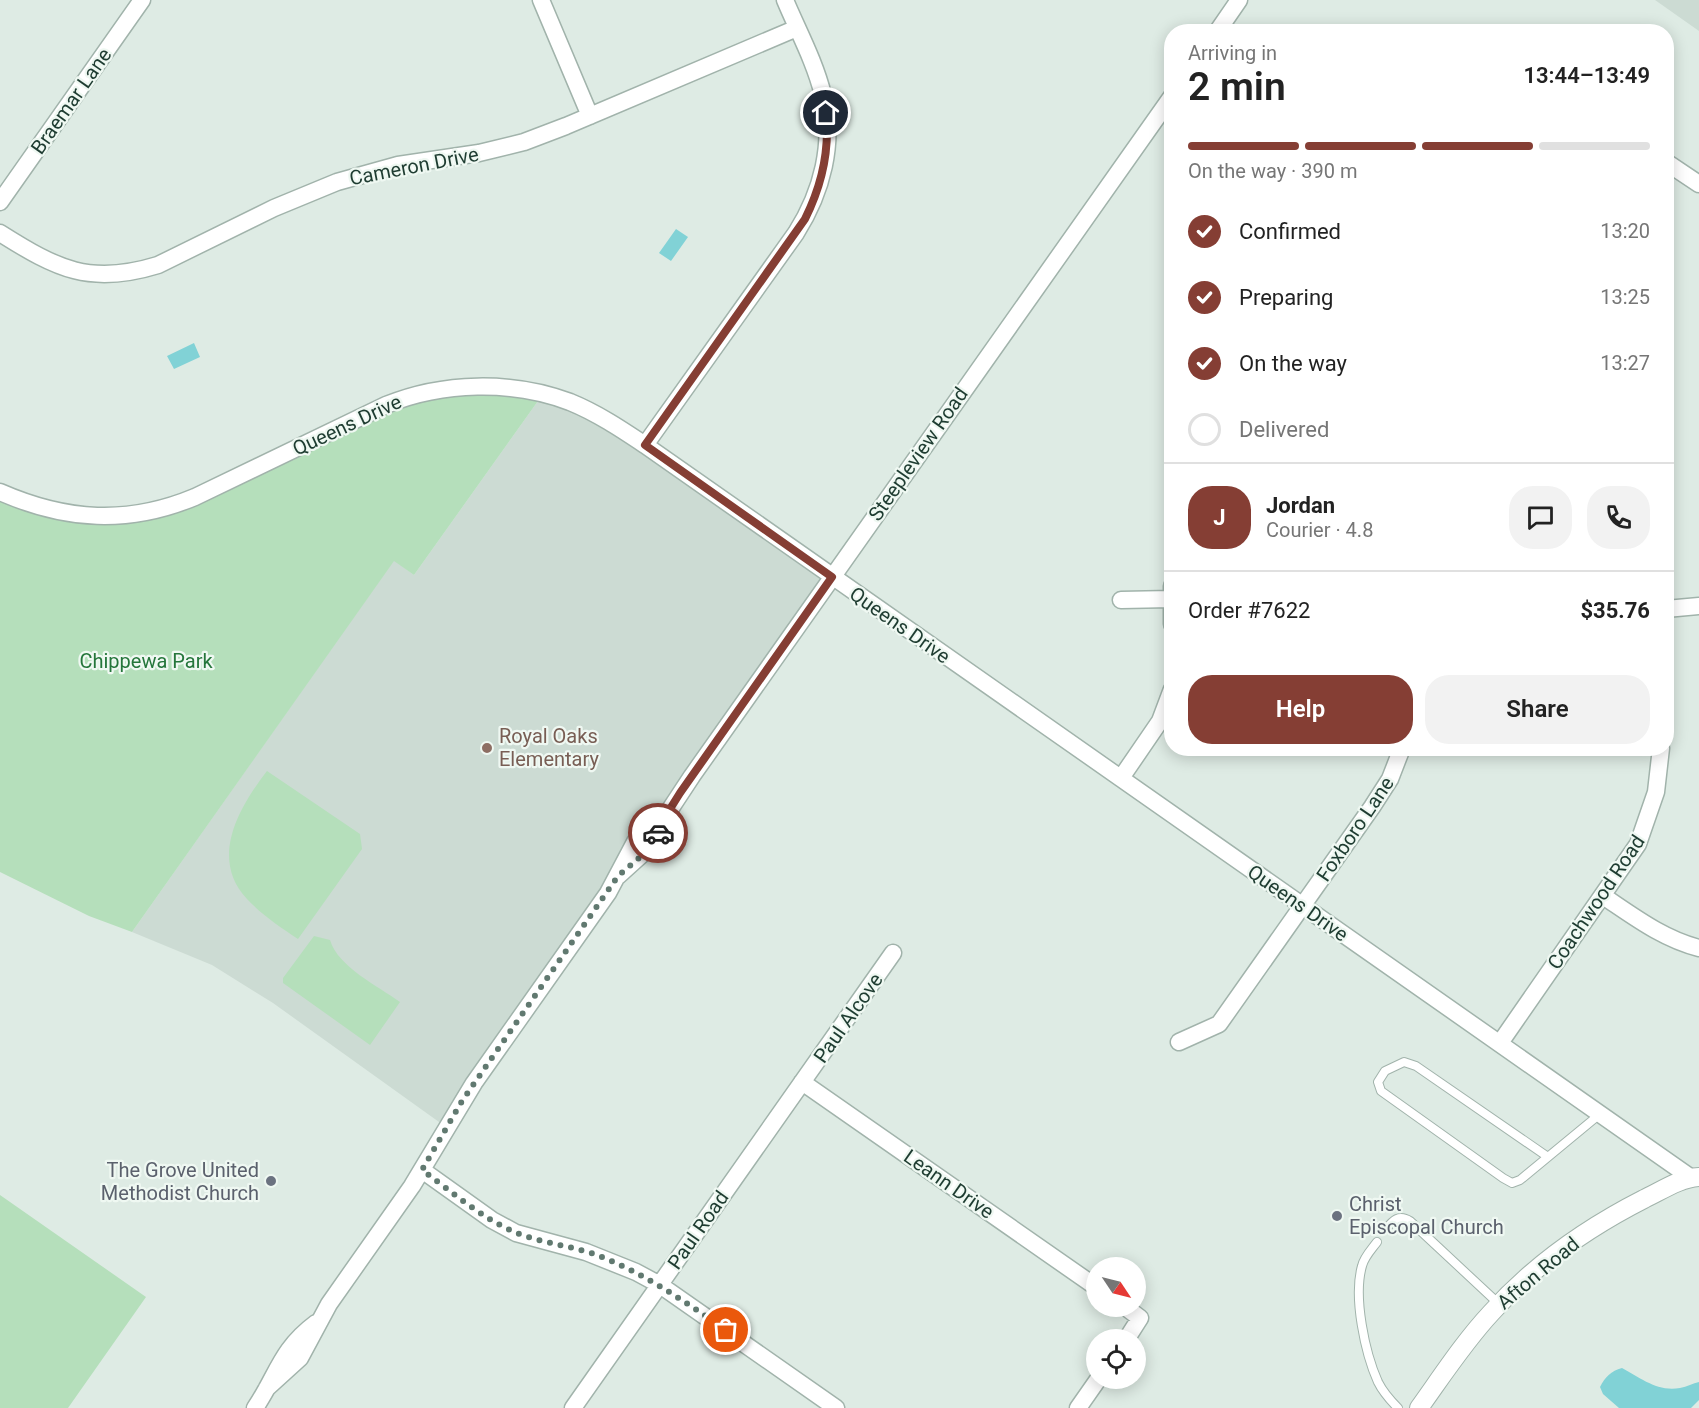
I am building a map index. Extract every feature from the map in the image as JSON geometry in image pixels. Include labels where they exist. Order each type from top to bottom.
[{"type":"street","name":"Braemar Lane","points":[[0,202],[142,0]]},
{"type":"street","points":[[541,0],[590,116]]},
{"type":"street","points":[[645,445],[796,233],[815,196],[826,155],[826,113],[819,80],[785,0]]},
{"type":"street","points":[[1222,24],[1239,0]]},
{"type":"street","name":"Cameron Drive","points":[[0,233],[47,261],[89,274],[122,274],[158,265],[274,208],[337,182],[405,164],[491,151],[537,138],[796,28]]},
{"type":"street","name":"Steepleview Road","points":[[255,1408],[267,1388],[300,1358],[320,1318],[422,1170],[462,1101],[618,876],[650,847],[667,813],[1164,107]]},
{"type":"street","points":[[1674,167],[1699,184]]},
{"type":"street","name":"Queens Drive","points":[[0,492],[42,508],[66,513],[114,516],[150,511],[195,497],[394,402],[418,394],[468,387],[523,390],[560,399],[601,417],[645,445],[1696,1182]]},
{"type":"street","points":[[1121,600],[1164,599]]},
{"type":"street","points":[[1674,608],[1699,606]]},
{"type":"street","points":[[1121,778],[1160,721],[1164,710]]},
{"type":"street","name":"Foxboro Lane","points":[[1179,1042],[1219,1023],[1372,807],[1390,779],[1399,756]]},
{"type":"street","name":"Coachwood Road","points":[[1500,1043],[1638,844],[1656,792],[1660,756]]},
{"type":"street","points":[[1603,896],[1655,930],[1685,945],[1699,948]]},
{"type":"street","name":"Paul Alcove","points":[[802,1082],[893,953]]},
{"type":"street","name":"Paul Road","points":[[573,1408],[802,1082]]},
{"type":"street","name":"Leann Drive","points":[[802,1082],[1086,1280]]},
{"type":"street","points":[[422,1170],[492,1220],[516,1233],[586,1252],[636,1272],[660,1285],[836,1408]]},
{"type":"street","name":"Afton Road","points":[[1419,1408],[1470,1338],[1499,1304],[1537,1268],[1578,1237],[1617,1213],[1696,1182]]},
{"type":"street","points":[[1078,1408],[1091,1389]]},
{"type":"lane","points":[[1548,1157],[1416,1066],[1404,1062],[1385,1071],[1378,1082],[1381,1091],[1512,1183],[1520,1180],[1548,1157],[1600,1114]]},
{"type":"lane","points":[[1386,1229],[1398,1218],[1406,1218],[1499,1304]]},
{"type":"lane","points":[[1377,1242],[1362,1266],[1361,1308],[1373,1369],[1382,1388],[1398,1408]]},
{"type":"shaded area","points":[[1655,0],[1699,0],[1699,31]]},
{"type":"shaded area","name":"Royal Oaks Elementary","points":[[543,394],[560,399],[832,577],[446,1127],[273,1003],[212,965],[132,932],[394,560],[414,575]]},
{"type":"green space","name":"Chippewa Park","points":[[418,394],[543,394],[414,575],[394,561],[132,932],[89,916],[0,872],[0,492],[17,499],[133,514]]},
{"type":"green space","points":[[267,771],[360,834],[362,849],[298,939],[265,916],[247,899],[236,883],[230,867],[229,850],[238,817]]},
{"type":"green space","points":[[314,936],[330,940],[334,950],[350,967],[400,1002],[370,1045],[283,983],[283,978]]},
{"type":"green space","points":[[0,1195],[146,1297],[68,1408],[0,1408]]},
{"type":"water","points":[[676,229],[688,237],[671,261],[659,253]]},
{"type":"water","points":[[194,343],[200,357],[174,369],[167,356]]},
{"type":"water","points":[[1622,1368],[1649,1383],[1664,1388],[1680,1388],[1699,1382],[1699,1400],[1691,1408],[1619,1408],[1603,1394],[1600,1387],[1609,1375]]},
{"type":"way so far","points":[[658,833],[647,851],[618,876],[462,1101],[422,1170],[492,1220],[516,1233],[586,1252],[636,1272],[660,1285],[726,1330]]},
{"type":"place","name":"Royal Oaks Elementary","points":[[487,748]]},
{"type":"place","name":"The Grove United Methodist Church","points":[[271,1181]]},
{"type":"place","name":"Christ Episcopal Church","points":[[1337,1216]]},
{"type":"route","points":[[658,833],[680,793],[832,577],[645,445],[805,219],[820,182],[826,155],[828,129],[826,113]]}]
